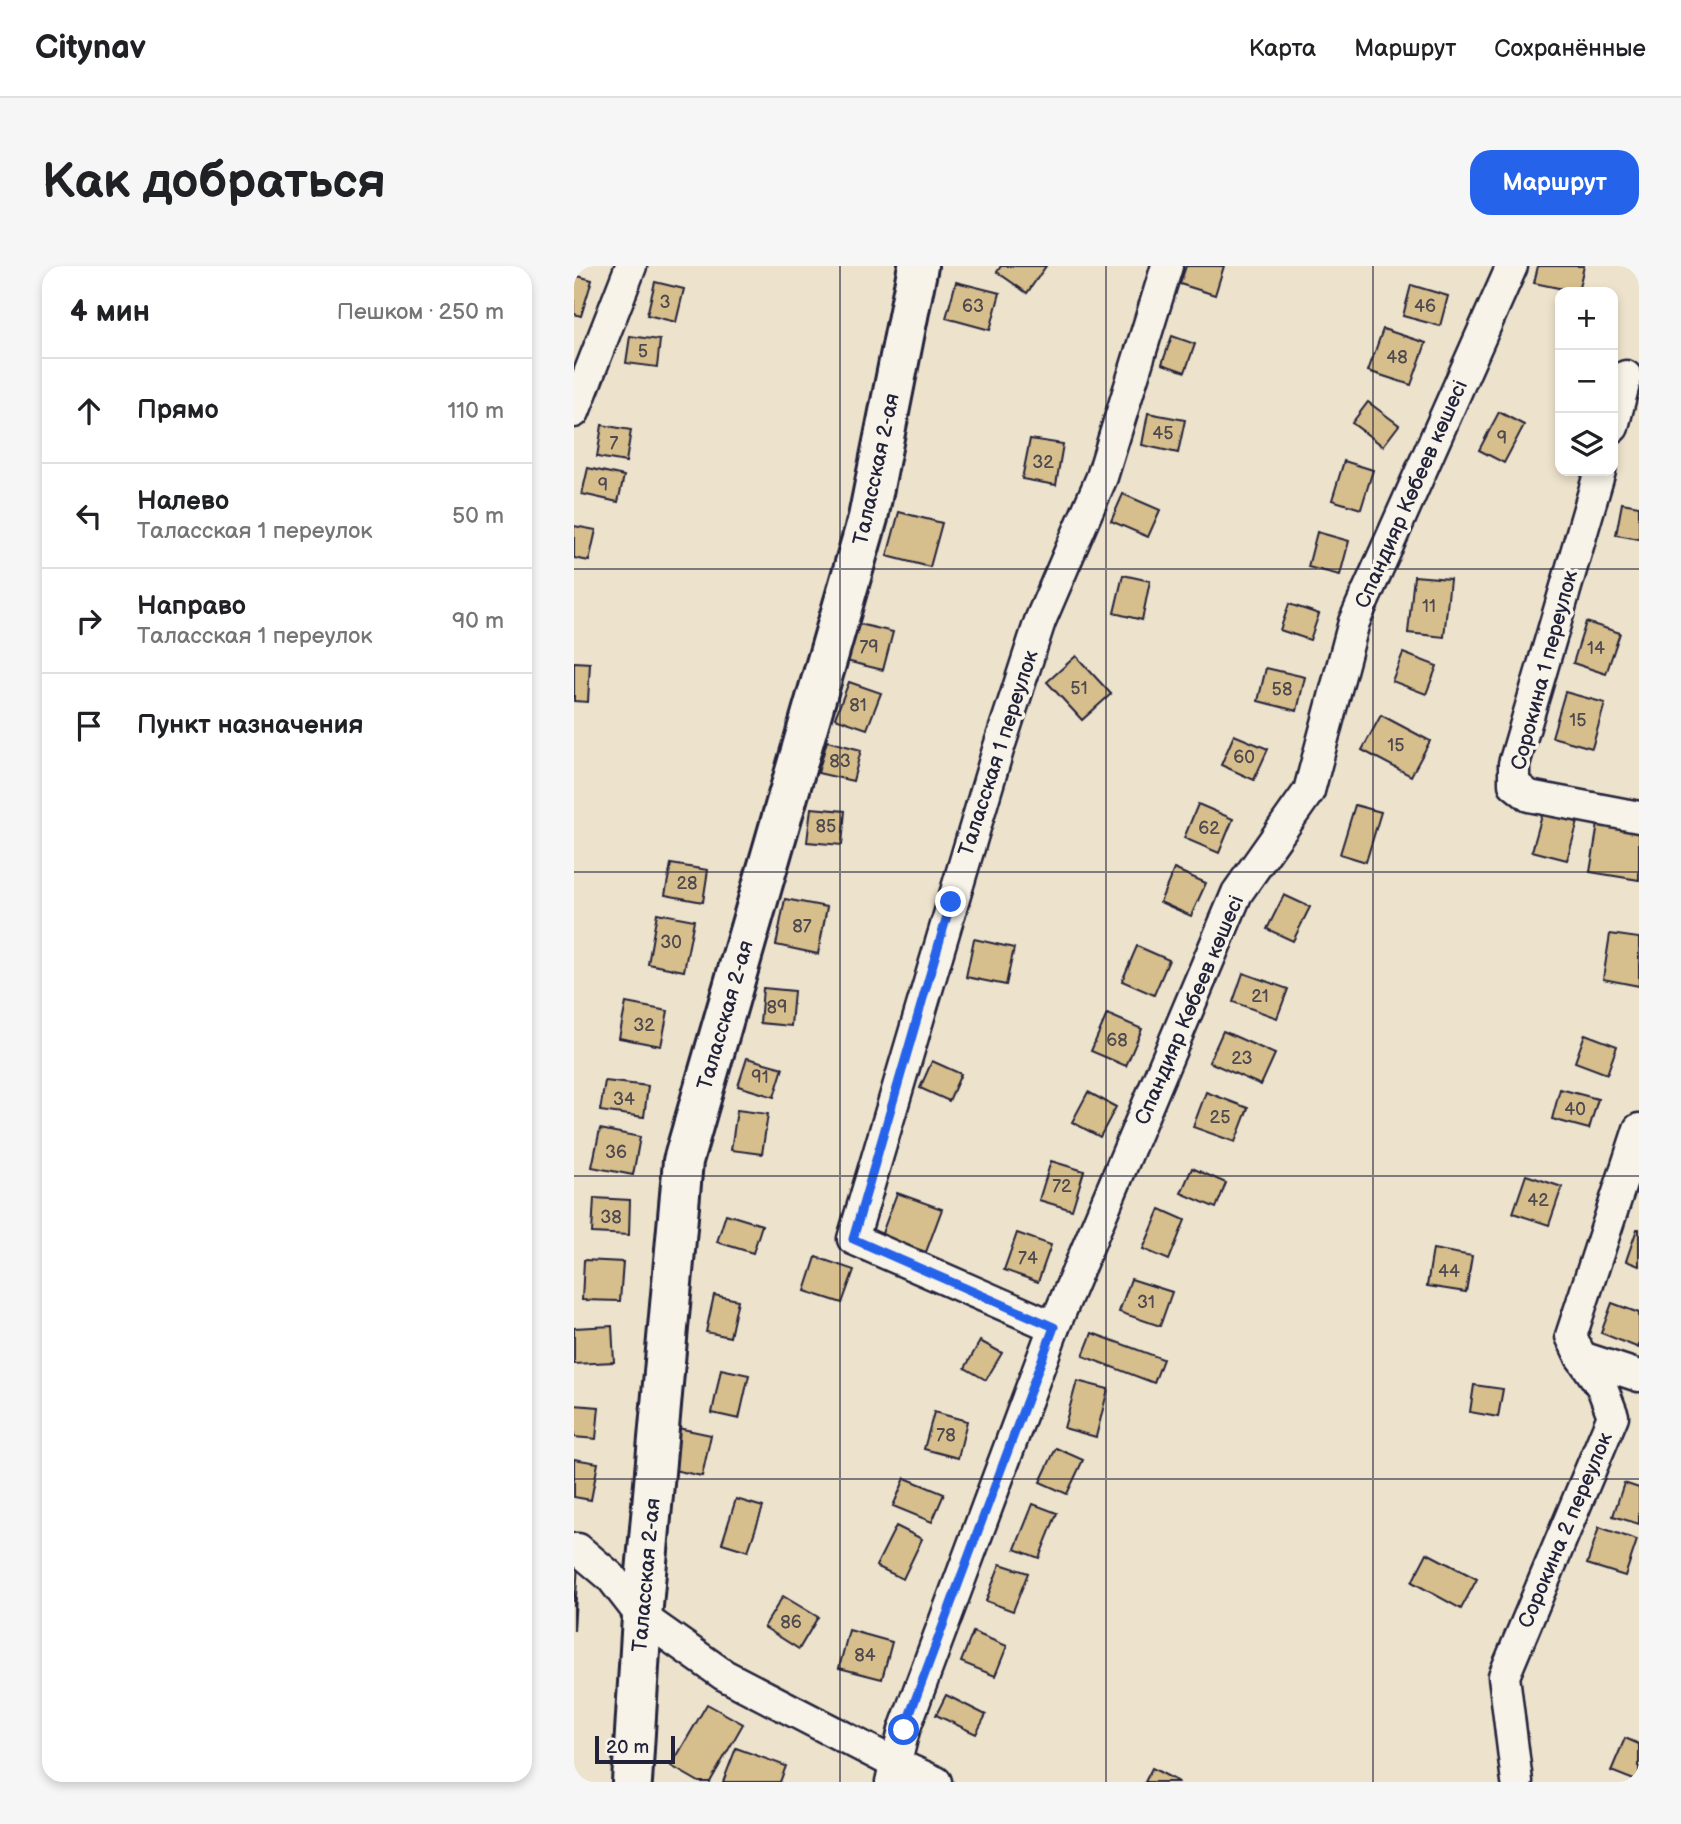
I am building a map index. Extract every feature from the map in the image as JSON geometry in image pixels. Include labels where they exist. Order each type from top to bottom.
[{"type":"street","points":[[574,412],[631,266]]},
{"type":"street","name":"Таласская 2-ая","points":[[632,1782],[642,1617],[683,1161],[868,518],[918,266]]},
{"type":"street","name":"Таласская 1 переулок","points":[[1054,1327],[853,1239],[998,750],[1040,621],[1102,477],[1167,266]]},
{"type":"street","name":"Спандияр Көбеев көшесі","points":[[893,1773],[904,1730],[1054,1327],[1237,893],[1309,791],[1354,622],[1512,266]]},
{"type":"street","points":[[1617,413],[1626,376]]},
{"type":"street","name":"Сорокина 1 переулок","points":[[1599,476],[1514,764],[1514,784],[1529,796],[1639,817]]},
{"type":"street","name":"Сорокина 2 переулок","points":[[1517,1782],[1504,1676],[1613,1416],[1602,1387],[1581,1357],[1571,1336],[1639,1129]]},
{"type":"street","points":[[1581,1357],[1639,1376]]},
{"type":"street","points":[[574,1549],[578,1549],[611,1577],[642,1617],[724,1675],[893,1773],[936,1782]]},
{"type":"building","points":[[1001,266],[1046,266],[1027,293],[997,272]]},
{"type":"building","points":[[1186,266],[1224,266],[1215,295],[1180,284]]},
{"type":"building","points":[[1538,266],[1584,266],[1579,287],[1555,287],[1534,283]]},
{"type":"building","points":[[574,275],[592,280],[581,316],[574,314]]},
{"type":"building","points":[[655,282],[684,289],[676,322],[647,315]]},
{"type":"building","points":[[956,282],[1000,293],[990,330],[946,318]]},
{"type":"building","points":[[1411,285],[1448,296],[1440,326],[1403,316]]},
{"type":"building","points":[[1383,329],[1426,343],[1411,385],[1368,371]]},
{"type":"building","points":[[630,336],[660,340],[657,367],[626,363]]},
{"type":"building","points":[[1172,336],[1195,344],[1185,372],[1162,364]]},
{"type":"building","points":[[1368,402],[1399,425],[1383,446],[1352,423]]},
{"type":"building","points":[[1499,412],[1524,425],[1504,463],[1479,450]]},
{"type":"building","points":[[1148,413],[1185,420],[1178,453],[1142,445]]},
{"type":"building","points":[[602,425],[631,430],[626,462],[597,457]]},
{"type":"building","points":[[1030,439],[1063,444],[1056,485],[1022,479]]},
{"type":"building","points":[[1344,461],[1373,470],[1361,509],[1332,500]]},
{"type":"building","points":[[588,468],[624,476],[618,502],[582,494]]},
{"type":"building","points":[[1123,494],[1160,510],[1148,537],[1111,521]]},
{"type":"building","points":[[1622,503],[1639,506],[1639,539],[1616,535]]},
{"type":"building","points":[[899,512],[942,523],[930,567],[887,556]]},
{"type":"building","points":[[574,526],[596,530],[589,561],[574,558]]},
{"type":"building","points":[[1317,532],[1349,541],[1340,575],[1308,567]]},
{"type":"building","points":[[1123,575],[1150,581],[1142,620],[1114,613]]},
{"type":"building","points":[[1414,576],[1450,579],[1444,637],[1408,633]]},
{"type":"building","points":[[1289,604],[1319,614],[1310,640],[1280,630]]},
{"type":"building","points":[[1586,622],[1620,633],[1606,674],[1573,663]]},
{"type":"building","points":[[855,623],[893,632],[883,670],[846,661]]},
{"type":"building","points":[[1403,653],[1437,666],[1426,694],[1392,681]]},
{"type":"building","points":[[1076,656],[1111,694],[1082,720],[1047,682]]},
{"type":"building","points":[[574,662],[590,663],[588,702],[574,701]]},
{"type":"building","points":[[1266,668],[1305,677],[1297,711],[1258,701]]},
{"type":"building","points":[[849,682],[881,693],[867,729],[835,718]]},
{"type":"building","points":[[1565,692],[1605,703],[1592,748],[1552,737]]},
{"type":"building","points":[[1381,715],[1430,741],[1411,776],[1362,750]]},
{"type":"building","points":[[1234,735],[1268,749],[1254,780],[1221,765]]},
{"type":"building","points":[[827,741],[861,750],[853,781],[818,773]]},
{"type":"building","points":[[1198,804],[1233,819],[1219,853],[1184,838]]},
{"type":"building","points":[[1355,805],[1381,812],[1366,862],[1340,854]]},
{"type":"building","points":[[811,808],[845,811],[842,845],[807,842]]},
{"type":"building","points":[[1543,812],[1578,822],[1567,860],[1532,851]]},
{"type":"building","points":[[1598,824],[1639,830],[1639,880],[1590,872]]},
{"type":"building","points":[[671,864],[708,870],[703,902],[665,895]]},
{"type":"building","points":[[1174,869],[1206,883],[1191,916],[1160,902]]},
{"type":"building","points":[[1284,895],[1310,907],[1293,941],[1267,929]]},
{"type":"building","points":[[785,899],[827,907],[818,954],[776,945]]},
{"type":"building","points":[[657,913],[694,920],[684,971],[648,964]]},
{"type":"building","points":[[1610,934],[1639,938],[1639,986],[1603,979]]},
{"type":"building","points":[[974,939],[1014,948],[1006,985],[966,977]]},
{"type":"building","points":[[1137,946],[1169,960],[1154,995],[1122,981]]},
{"type":"building","points":[[1243,973],[1288,989],[1277,1018],[1233,1002]]},
{"type":"building","points":[[763,988],[794,991],[791,1026],[760,1023]]},
{"type":"building","points":[[626,1003],[668,1011],[661,1046],[619,1038]]},
{"type":"building","points":[[1107,1014],[1142,1029],[1126,1066],[1091,1051]]},
{"type":"building","points":[[1223,1031],[1275,1054],[1261,1085],[1209,1062]]},
{"type":"building","points":[[1585,1034],[1617,1046],[1607,1074],[1575,1062]]},
{"type":"building","points":[[747,1058],[783,1068],[774,1097],[738,1086]]},
{"type":"building","points":[[932,1061],[961,1074],[949,1101],[920,1088]]},
{"type":"building","points":[[605,1081],[648,1086],[644,1117],[600,1111]]},
{"type":"building","points":[[1560,1089],[1598,1099],[1589,1129],[1552,1119]]},
{"type":"building","points":[[1088,1092],[1116,1107],[1100,1137],[1072,1122]]},
{"type":"building","points":[[1206,1092],[1248,1108],[1235,1142],[1193,1127]]},
{"type":"building","points":[[737,1110],[768,1114],[762,1154],[731,1150]]},
{"type":"building","points":[[600,1129],[640,1137],[633,1175],[592,1167]]},
{"type":"building","points":[[1051,1161],[1084,1171],[1072,1210],[1039,1200]]},
{"type":"building","points":[[1192,1168],[1226,1183],[1216,1208],[1181,1193]]},
{"type":"building","points":[[1526,1175],[1562,1187],[1549,1225],[1513,1213]]},
{"type":"building","points":[[897,1193],[942,1209],[926,1252],[881,1236]]},
{"type":"building","points":[[594,1198],[630,1200],[629,1235],[592,1233]]},
{"type":"building","points":[[1160,1209],[1185,1220],[1169,1260],[1143,1249]]},
{"type":"building","points":[[726,1214],[762,1225],[753,1253],[717,1242]]},
{"type":"building","points":[[1639,1229],[1639,1266],[1626,1261]]},
{"type":"building","points":[[1017,1233],[1051,1245],[1038,1282],[1004,1270]]},
{"type":"building","points":[[1433,1249],[1472,1256],[1466,1292],[1427,1286]]},
{"type":"building","points":[[816,1257],[854,1270],[842,1303],[805,1291]]},
{"type":"building","points":[[584,1260],[623,1262],[620,1301],[582,1300]]},
{"type":"building","points":[[1131,1279],[1172,1292],[1160,1326],[1119,1312]]},
{"type":"building","points":[[714,1295],[738,1300],[730,1337],[706,1332]]},
{"type":"building","points":[[1612,1303],[1639,1313],[1639,1348],[1601,1333]]},
{"type":"building","points":[[612,1326],[614,1362],[574,1364],[574,1328]]},
{"type":"building","points":[[1092,1333],[1163,1359],[1154,1383],[1083,1356]]},
{"type":"building","points":[[980,1341],[1002,1353],[986,1380],[965,1368]]},
{"type":"building","points":[[721,1369],[749,1375],[739,1419],[712,1413]]},
{"type":"building","points":[[1077,1381],[1108,1389],[1096,1437],[1064,1428]]},
{"type":"building","points":[[1474,1385],[1503,1389],[1498,1417],[1470,1412]]},
{"type":"building","points":[[574,1405],[599,1407],[596,1439],[574,1437]]},
{"type":"building","points":[[934,1412],[967,1421],[958,1458],[924,1449]]},
{"type":"building","points":[[678,1428],[711,1435],[702,1476],[669,1469]]},
{"type":"building","points":[[1056,1448],[1083,1460],[1067,1494],[1040,1482]]},
{"type":"building","points":[[574,1459],[598,1463],[591,1500],[574,1497]]},
{"type":"building","points":[[905,1478],[944,1494],[932,1522],[893,1506]]},
{"type":"building","points":[[1624,1483],[1639,1488],[1639,1524],[1613,1516]]},
{"type":"building","points":[[736,1499],[763,1507],[748,1551],[722,1543]]},
{"type":"building","points":[[1033,1504],[1057,1513],[1039,1558],[1015,1549]]},
{"type":"building","points":[[896,1526],[922,1539],[903,1579],[876,1566]]},
{"type":"building","points":[[1599,1527],[1637,1540],[1625,1576],[1587,1564]]},
{"type":"building","points":[[1427,1553],[1477,1579],[1461,1609],[1412,1582]]},
{"type":"building","points":[[578,1563],[574,1631],[574,1564]]},
{"type":"building","points":[[1000,1564],[1028,1573],[1013,1611],[986,1601]]},
{"type":"building","points":[[783,1596],[818,1617],[799,1649],[764,1627]]},
{"type":"building","points":[[849,1630],[892,1642],[882,1679],[839,1668]]},
{"type":"building","points":[[973,1632],[1007,1646],[995,1676],[961,1662]]},
{"type":"building","points":[[946,1695],[986,1715],[976,1734],[936,1715]]},
{"type":"building","points":[[707,1704],[743,1724],[710,1782],[699,1782],[671,1766]]},
{"type":"building","points":[[1625,1738],[1639,1744],[1639,1782],[1611,1771]]},
{"type":"building","points":[[736,1748],[786,1766],[780,1782],[723,1782]]},
{"type":"building","points":[[1152,1768],[1179,1782],[1145,1782]]},
{"type":"route","points":[[904,1730],[1054,1327],[853,1239],[951,902]]}]
